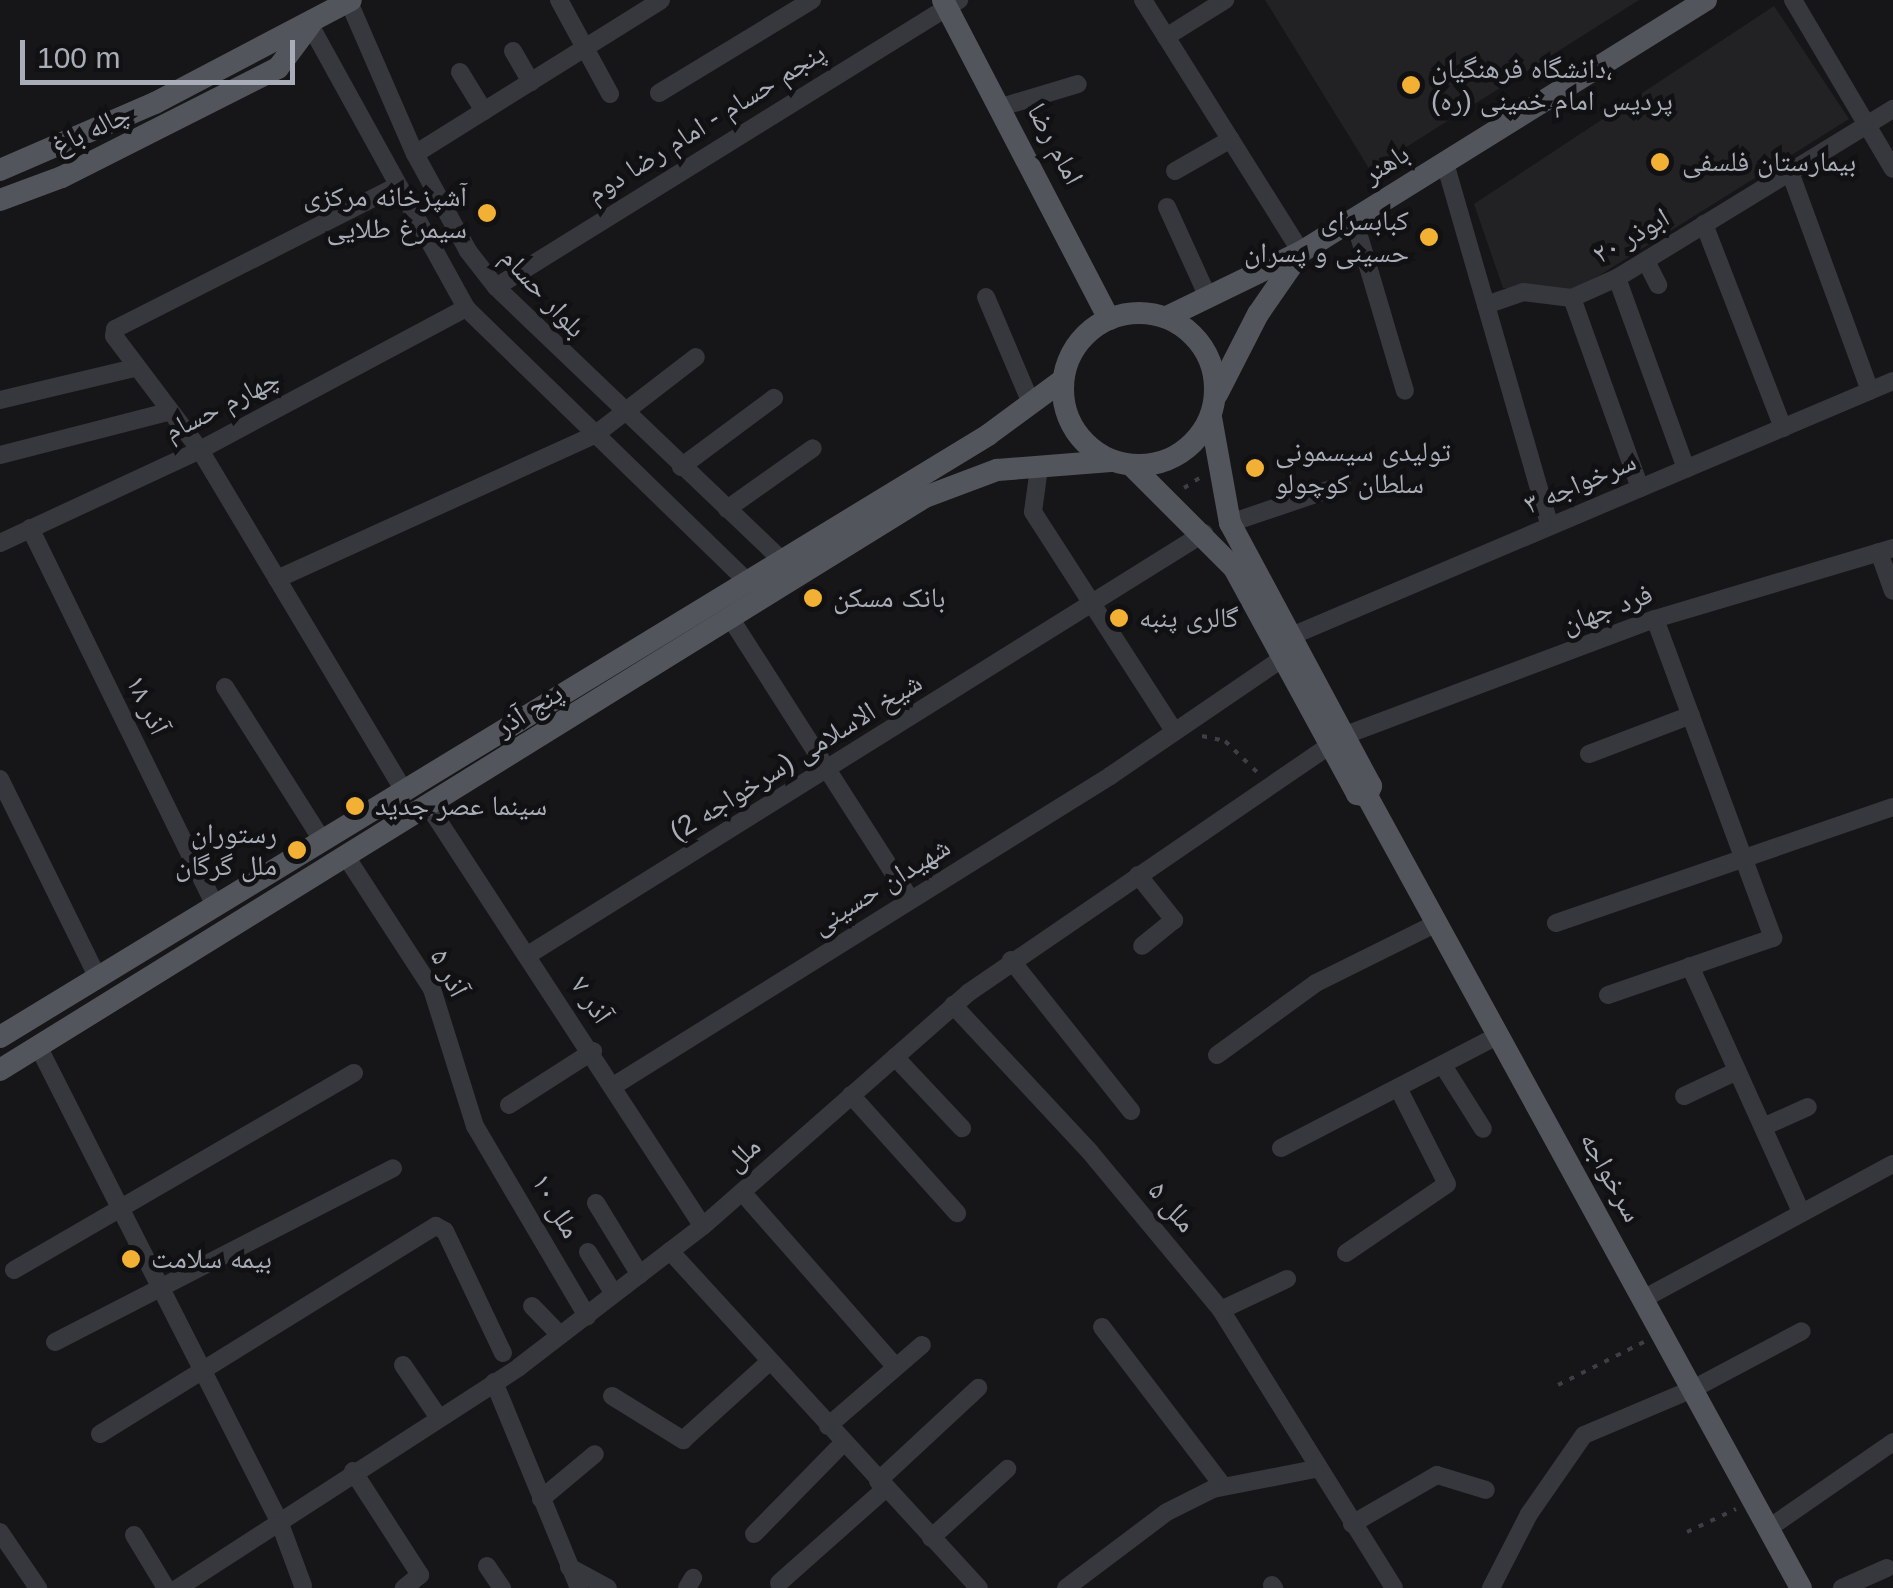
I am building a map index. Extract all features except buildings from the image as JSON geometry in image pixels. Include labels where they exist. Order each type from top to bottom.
[{"type":"main road","name":"باهنر","points":[[1168,318],[1301,252],[1706,0]]},
{"type":"main road","points":[[310,25],[349,1]]},
{"type":"main road","name":"امام رضا","points":[[949,3],[1109,319]]},
{"type":"main road","name":"چاله باغ","points":[[0,170],[55,151],[257,44],[310,25]]},
{"type":"main road","name":"چاله باغ","points":[[0,200],[62,178],[278,68],[310,25]]},
{"type":"main road","name":"باهنر","points":[[1214,407],[1258,314],[1301,252]]},
{"type":"main road","points":[[1148,312],[1168,318],[1185,327],[1210,358],[1214,407],[1179,454],[1121,463],[1074,428],[1063,380],[1078,343],[1109,319],[1148,312]]},
{"type":"main road","name":"پنج آذر","points":[[0,1036],[748,582],[1063,380]]},
{"type":"main road","name":"سرخواجه","points":[[1214,407],[1230,522],[1286,648]]},
{"type":"main road","name":"سرخواجه","points":[[1121,463],[1204,533],[1234,568],[1286,648],[1802,1588]]},
{"type":"main road","name":"پنج آذر","points":[[0,1070],[430,808],[925,497],[997,470],[1121,463]]},
{"type":"street","points":[[559,0],[589,46],[610,94]]},
{"type":"street","points":[[415,154],[661,0]]},
{"type":"street","points":[[659,93],[812,0]]},
{"type":"street","points":[[1143,0],[1301,252]]},
{"type":"street","points":[[1166,37],[1225,0]]},
{"type":"street","points":[[1793,0],[1893,169]]},
{"type":"street","name":"بلوار حسام","points":[[349,1],[415,154],[468,250],[496,287],[620,411],[782,560]]},
{"type":"street","name":"پنجم حسام - امام رضا دوم","points":[[496,287],[949,3]]},
{"type":"street","points":[[310,25],[395,187],[466,308],[748,582]]},
{"type":"street","points":[[513,51],[531,82]]},
{"type":"street","points":[[460,72],[484,111]]},
{"type":"street","points":[[1001,107],[1078,84]]},
{"type":"street","name":"ابوذر ۲۰","points":[[1572,298],[1646,261],[1893,109]]},
{"type":"street","points":[[1175,171],[1230,139]]},
{"type":"street","points":[[1445,163],[1550,526]]},
{"type":"street","points":[[1790,172],[1870,391]]},
{"type":"street","points":[[395,187],[115,329],[114,336],[134,368],[200,450],[404,791]]},
{"type":"street","points":[[1167,207],[1209,298]]},
{"type":"street","points":[[1354,220],[1405,392]]},
{"type":"street","points":[[1704,224],[1782,428]]},
{"type":"street","points":[[1646,261],[1658,285]]},
{"type":"street","points":[[1617,278],[1686,469]]},
{"type":"street","points":[[1486,305],[1523,292],[1572,298],[1640,488]]},
{"type":"street","points":[[986,298],[1031,404]]},
{"type":"street","name":"چهارم حسام","points":[[0,543],[200,450],[466,308]]},
{"type":"street","points":[[277,579],[596,434],[620,411],[696,358]]},
{"type":"street","points":[[0,400],[134,368]]},
{"type":"street","name":"سرخواجه ۳","points":[[1173,729],[1286,648],[1550,526],[1893,381]]},
{"type":"street","points":[[681,467],[774,398]]},
{"type":"street","points":[[0,455],[168,412]]},
{"type":"street","points":[[727,509],[813,448]]},
{"type":"street","points":[[1039,468],[1033,512],[1173,729]]},
{"type":"street","points":[[1230,522],[1342,484]]},
{"type":"street","name":"۱۸ آذر","points":[[30,528],[215,906]]},
{"type":"street","name":"شیخ الاسلامی (سرخواجه 2)","points":[[528,955],[1093,606],[1204,533]]},
{"type":"street","points":[[1886,550],[1893,592]]},
{"type":"street","name":"فرد جهان","points":[[1337,740],[1656,620],[1886,550]]},
{"type":"street","points":[[732,619],[910,899]]},
{"type":"street","points":[[1608,995],[1772,938],[1656,620]]},
{"type":"street","points":[[225,686],[322,840]]},
{"type":"street","points":[[1589,754],[1691,715]]},
{"type":"street","name":"شهیدان حسینی","points":[[615,1085],[1110,776],[1173,729]]},
{"type":"street","name":"ملل","points":[[178,1588],[437,1415],[494,1382],[587,1316],[702,1226],[953,1005],[1012,960],[1337,740]]},
{"type":"street","points":[[0,779],[98,976]]},
{"type":"street","points":[[1556,923],[1893,807]]},
{"type":"street","name":"آذر ۷","points":[[430,808],[593,1051],[702,1226]]},
{"type":"street","name":"آذر ۵","points":[[347,858],[432,989],[475,1126]]},
{"type":"street","points":[[1138,875],[1174,920],[1142,946]]},
{"type":"street","points":[[1217,1056],[1316,983],[1437,923]]},
{"type":"street","points":[[1012,960],[1131,1112]]},
{"type":"street","points":[[1690,966],[1801,1212]]},
{"type":"street","name":"ملل ۵","points":[[953,1005],[1090,1152],[1221,1310],[1315,1469],[1394,1588]]},
{"type":"street","points":[[1282,1148],[1444,1067],[1498,1035]]},
{"type":"street","points":[[38,1046],[279,1521],[302,1586]]},
{"type":"street","points":[[508,1104],[593,1051]]},
{"type":"street","points":[[895,1057],[962,1128]]},
{"type":"street","points":[[1444,1067],[1483,1129]]},
{"type":"street","points":[[1684,1096],[1738,1071]]},
{"type":"street","points":[[14,1270],[354,1072]]},
{"type":"street","points":[[1346,1253],[1447,1184],[1398,1088]]},
{"type":"street","points":[[852,1095],[956,1213]]},
{"type":"street","points":[[1763,1127],[1808,1107]]},
{"type":"street","name":"۱۰ ملل","points":[[475,1126],[587,1316]]},
{"type":"street","points":[[1643,1299],[1893,1164]]},
{"type":"street","points":[[55,1342],[394,1168]]},
{"type":"street","points":[[742,1192],[896,1367]]},
{"type":"street","points":[[596,1203],[640,1275]]},
{"type":"street","points":[[100,1434],[436,1226],[445,1231],[503,1353]]},
{"type":"street","points":[[670,1251],[973,1586]]},
{"type":"street","points":[[588,1252],[614,1294]]},
{"type":"street","points":[[1221,1310],[1286,1280]]},
{"type":"street","points":[[532,1306],[560,1335]]},
{"type":"street","points":[[1102,1328],[1223,1486]]},
{"type":"street","points":[[1491,1588],[1530,1514],[1584,1436],[1693,1390],[1802,1331]]},
{"type":"street","points":[[828,1426],[922,1346]]},
{"type":"street","points":[[612,1396],[683,1440],[769,1362]]},
{"type":"street","points":[[403,1365],[437,1415]]},
{"type":"street","points":[[494,1382],[579,1588]]},
{"type":"street","points":[[780,1583],[978,1388]]},
{"type":"street","points":[[1769,1528],[1893,1442]]},
{"type":"street","points":[[754,1534],[843,1444]]},
{"type":"street","points":[[541,1498],[595,1454]]},
{"type":"street","points":[[931,1538],[1007,1469]]},
{"type":"street","points":[[1066,1588],[1167,1512],[1223,1486],[1315,1469]]},
{"type":"street","points":[[353,1471],[420,1575],[404,1588]]},
{"type":"street","points":[[1352,1524],[1436,1475],[1486,1490]]},
{"type":"street","points":[[0,1532],[38,1588]]},
{"type":"street","points":[[134,1535],[166,1588]]},
{"type":"street","points":[[488,1566],[502,1588]]},
{"type":"street","points":[[568,1567],[608,1588]]},
{"type":"street","points":[[1842,1588],[1887,1568]]},
{"type":"path","points":[[1168,500],[1220,464]]},
{"type":"path","points":[[1173,729],[1225,742],[1272,786]]},
{"type":"path","points":[[1558,1385],[1662,1334]]},
{"type":"path","points":[[1687,1532],[1754,1500]]},
{"type":"shaded area","name":"دانشگاه فرهنگیان، پردیس امام خمینی (ره)","points":[[1265,0],[1639,0],[1370,170]]},
{"type":"shaded area","name":"بیمارستان فلسفی","points":[[1774,6],[1849,119],[1576,290],[1503,288],[1474,204]]},
{"type":"place","name":"دانشگاه فرهنگیان، پردیس امام خمینی (ره)","points":[[1411,85]]},
{"type":"place","name":"بیمارستان فلسفی","points":[[1660,162]]},
{"type":"place","name":"آشپزخانه مرکزی سیمرغ طلایی","points":[[487,213]]},
{"type":"place","name":"کبابسرای حسینی و پسران","points":[[1429,237]]},
{"type":"place","name":"تولیدی سیسمونی سلطان کوچولو","points":[[1255,468]]},
{"type":"place","name":"بانک مسکن","points":[[813,598]]},
{"type":"place","name":"گالری پنبه","points":[[1119,618]]},
{"type":"place","name":"سینما عصر جدید","points":[[355,806]]},
{"type":"place","name":"رستوران ملل گرگان","points":[[297,850]]},
{"type":"place","name":"بیمه سلامت","points":[[131,1259]]}]
